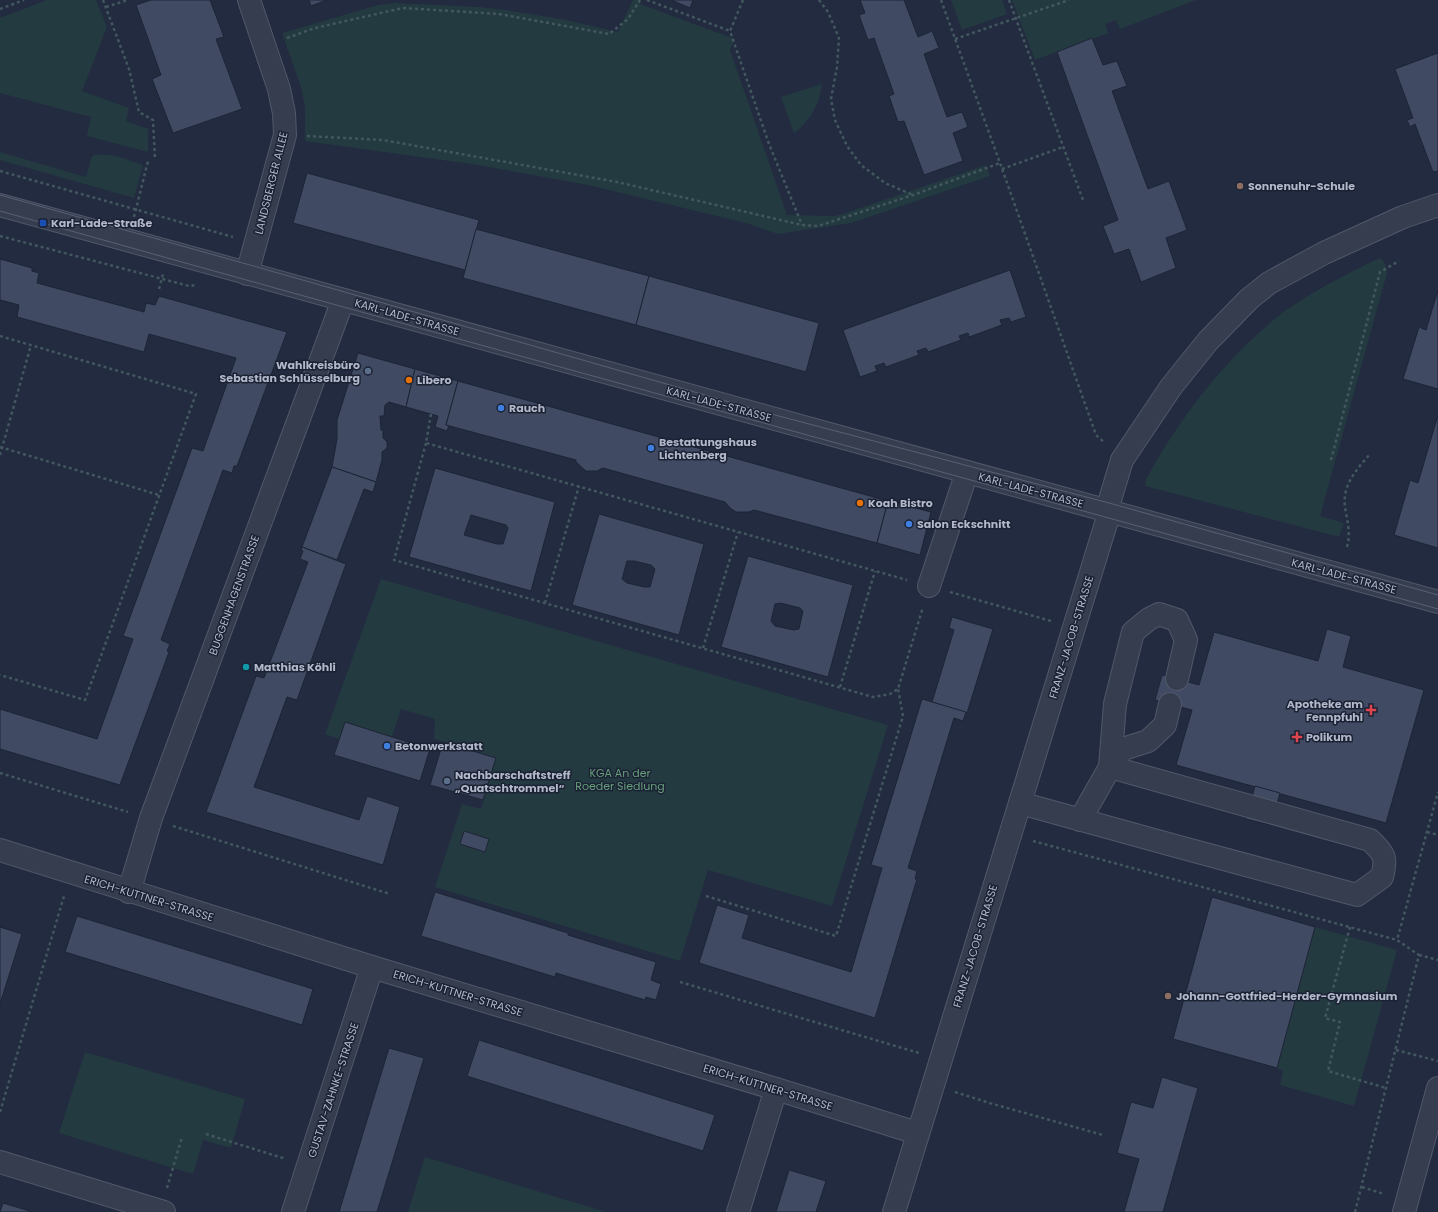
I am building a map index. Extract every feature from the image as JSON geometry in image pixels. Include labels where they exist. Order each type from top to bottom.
[{"type":"street","name":"LANDSBERGER ALLEE","points":[[247,274],[285,135],[284,113],[279,89],[249,0]]},
{"type":"street","name":"KARL-LADE-STRASSE","points":[[0,205],[1438,602]]},
{"type":"street","name":"FRANZ-JACOB-STRASSE","points":[[894,1212],[917,1133],[1074,628],[1109,511],[1109,503],[1122,460],[1171,387],[1208,341],[1249,299],[1264,287],[1292,270],[1360,235],[1403,217],[1438,205]]},
{"type":"street","name":"BUGGENHAGENSTRASSE","points":[[129,892],[151,819],[343,300]]},
{"type":"street","points":[[929,586],[967,472]]},
{"type":"street","points":[[1110,768],[1115,704],[1132,632],[1149,619],[1159,614],[1176,620],[1186,640],[1177,679]]},
{"type":"street","points":[[1080,820],[1110,768],[1123,749],[1148,741],[1164,725],[1170,704]]},
{"type":"street","points":[[1020,803],[1357,895],[1382,877],[1385,866],[1383,854],[1370,840],[1110,768]]},
{"type":"street","name":"ERICH-KUTTNER-STRASSE","points":[[0,850],[129,892],[372,967],[776,1088],[917,1133]]},
{"type":"street","name":"GUSTAV-ZAHNKE-STRASSE","points":[[293,1212],[372,967]]},
{"type":"street","points":[[738,1212],[776,1088]]},
{"type":"street","points":[[1404,1212],[1438,1088]]},
{"type":"street","points":[[0,1162],[162,1212]]},
{"type":"path","points":[[0,9],[24,0]]},
{"type":"path","points":[[103,0],[129,69],[139,112],[153,120],[155,158]]},
{"type":"path","points":[[106,7],[128,0]]},
{"type":"path","points":[[264,47],[315,28],[403,8],[498,14],[609,34],[628,19],[640,0]]},
{"type":"path","points":[[646,0],[730,31]]},
{"type":"path","points":[[743,0],[730,31],[769,144],[802,225]]},
{"type":"path","points":[[819,0],[828,12],[839,38],[837,67],[831,99],[835,120],[847,146],[861,166],[885,183],[913,195]]},
{"type":"path","points":[[941,0],[1096,435],[1122,460]]},
{"type":"path","points":[[1009,0],[1083,200]]},
{"type":"path","points":[[955,39],[1068,0]]},
{"type":"path","points":[[285,135],[383,140],[617,182],[802,225],[818,226],[913,195],[1000,163]]},
{"type":"path","points":[[1002,169],[1063,147]]},
{"type":"path","points":[[134,217],[148,161]]},
{"type":"path","points":[[0,171],[135,210],[230,235],[255,248]]},
{"type":"path","points":[[1331,460],[1380,272],[1399,261]]},
{"type":"path","points":[[159,289],[163,272]]},
{"type":"path","points":[[0,336],[196,394],[85,700],[0,675]]},
{"type":"path","points":[[0,455],[31,345]]},
{"type":"path","points":[[431,414],[426,443],[394,560],[873,696],[890,694],[898,689]]},
{"type":"path","points":[[426,443],[1074,628]]},
{"type":"path","points":[[1,448],[159,495]]},
{"type":"path","points":[[1347,547],[1349,540],[1349,526],[1345,504],[1346,492],[1352,476],[1370,454]]},
{"type":"path","points":[[545,603],[579,486]]},
{"type":"path","points":[[703,648],[738,532]]},
{"type":"path","points":[[840,687],[875,571]]},
{"type":"path","points":[[706,896],[836,936],[903,716],[898,689],[929,586]]},
{"type":"path","points":[[0,773],[390,894]]},
{"type":"path","points":[[1397,940],[1438,792]]},
{"type":"path","points":[[1427,832],[1438,835]]},
{"type":"path","points":[[1010,835],[1397,940],[1419,955],[1438,960]]},
{"type":"path","points":[[0,1112],[71,873]]},
{"type":"path","points":[[1350,927],[1325,1018],[1340,1022],[1328,1070],[1386,1088]]},
{"type":"path","points":[[1355,1212],[1419,955]]},
{"type":"path","points":[[680,982],[940,1059]]},
{"type":"path","points":[[1396,1050],[1438,1062]]},
{"type":"path","points":[[932,1085],[1103,1135]]},
{"type":"path","points":[[206,1134],[308,1166]]},
{"type":"path","points":[[162,1212],[182,1136]]},
{"type":"green space","points":[[47,0],[96,0],[107,27],[82,91],[129,108],[126,121],[148,129],[148,152],[87,136],[91,117],[0,93],[0,18]]},
{"type":"green space","points":[[633,0],[639,0],[641,4],[648,7],[735,39],[730,50],[787,215],[835,216],[843,214],[986,165],[990,176],[851,223],[778,234],[746,223],[588,185],[478,165],[305,141],[305,107],[301,87],[282,33],[378,5],[394,3],[479,7],[505,10],[562,19],[618,32]]},
{"type":"green space","points":[[951,0],[1002,0],[1007,14],[962,30]]},
{"type":"green space","points":[[1012,0],[1196,0],[1120,29],[1116,20],[1105,24],[1108,33],[1035,60]]},
{"type":"green space","points":[[822,84],[819,98],[813,112],[805,123],[794,133],[781,97]]},
{"type":"green space","points":[[0,152],[86,177],[92,156],[111,155],[143,165],[134,198],[0,160]]},
{"type":"green space","points":[[1380,258],[1387,268],[1387,273],[1320,516],[1344,523],[1339,537],[1145,486],[1146,479],[1170,439],[1196,401],[1242,349],[1282,313],[1306,297]]},
{"type":"green space","name":"KGA An der Roeder Siedlung","points":[[381,579],[888,725],[832,906],[708,870],[680,961],[435,887],[462,804],[481,809],[496,758],[434,739],[435,719],[401,709],[392,737],[345,722],[339,739],[325,734]]},
{"type":"green space","points":[[1315,927],[1397,950],[1354,1106],[1280,1085],[1283,1071],[1277,1068]]},
{"type":"green space","points":[[85,1052],[245,1099],[231,1148],[203,1140],[193,1174],[59,1133]]},
{"type":"green space","points":[[425,1157],[606,1212],[408,1212]]},
{"type":"building","points":[[151,0],[210,0],[224,37],[216,39],[242,109],[173,133],[152,79],[161,75],[136,5]]},
{"type":"building","points":[[309,0],[327,0],[311,6]]},
{"type":"building","points":[[671,0],[693,0],[690,8]]},
{"type":"building","points":[[860,0],[904,0],[918,37],[932,31],[939,48],[924,54],[947,117],[962,112],[968,127],[953,133],[963,161],[924,175],[904,121],[898,122],[889,96],[894,94],[874,38],[868,40],[859,15],[865,13]]},
{"type":"building","points":[[1092,38],[1103,65],[1117,61],[1127,86],[1112,91],[1148,189],[1169,181],[1187,230],[1166,238],[1176,268],[1141,282],[1129,249],[1114,254],[1103,226],[1118,220],[1057,52]]},
{"type":"building","points":[[1438,53],[1438,171],[1433,172],[1415,124],[1410,127],[1407,120],[1413,118],[1395,69]]},
{"type":"building","points":[[307,173],[479,220],[465,270],[293,223]]},
{"type":"building","points":[[476,229],[649,276],[636,325],[463,278]]},
{"type":"building","points":[[0,259],[32,268],[32,271],[39,273],[37,283],[144,312],[146,303],[155,305],[159,296],[287,332],[237,466],[234,466],[232,473],[223,470],[161,640],[170,644],[167,651],[169,652],[120,785],[0,749],[0,709],[97,739],[133,639],[123,636],[192,448],[203,451],[236,358],[149,334],[144,352],[17,317],[19,305],[0,300]]},
{"type":"building","points":[[1010,270],[1026,317],[1011,322],[1009,318],[1000,320],[1002,325],[969,337],[968,333],[959,336],[961,340],[928,352],[926,348],[917,351],[919,355],[886,367],[884,363],[875,366],[877,371],[860,377],[843,330]]},
{"type":"building","points":[[649,276],[819,323],[806,372],[636,325]]},
{"type":"building","points":[[1438,290],[1438,389],[1403,379],[1419,327],[1426,330]]},
{"type":"building","points":[[358,353],[415,369],[406,407],[389,402],[385,405],[384,416],[380,416],[381,430],[383,430],[383,438],[387,442],[387,448],[382,452],[382,460],[376,482],[332,467],[337,439],[337,420]]},
{"type":"building","points":[[415,369],[458,381],[446,425],[449,425],[447,431],[435,427],[438,416],[406,407]]},
{"type":"building","points":[[458,381],[888,501],[877,543],[754,510],[749,512],[736,512],[725,502],[603,468],[597,471],[586,471],[576,462],[576,460],[446,425]]},
{"type":"building","points":[[1438,415],[1438,548],[1394,535],[1410,480],[1418,483]]},
{"type":"building","points":[[332,467],[376,482],[373,492],[364,489],[337,560],[302,547]]},
{"type":"building","points":[[435,468],[555,502],[531,591],[409,557]],"holes":[[[471,515],[506,525],[508,528],[503,544],[497,544],[464,535]]]},
{"type":"building","points":[[888,501],[931,512],[920,555],[877,543]]},
{"type":"building","points":[[599,514],[704,544],[679,635],[572,605]],"holes":[[[627,561],[651,565],[655,569],[650,587],[627,583],[622,579]]]},
{"type":"building","points":[[302,547],[346,564],[297,700],[287,697],[254,787],[359,820],[367,796],[400,807],[383,865],[206,812],[256,676],[264,678],[308,562],[300,559],[303,551],[301,550]]},
{"type":"building","points":[[748,556],[853,585],[828,677],[721,647]],"holes":[[[781,603],[800,608],[803,611],[799,629],[794,630],[775,626],[771,621],[775,604]]]},
{"type":"building","points":[[952,617],[993,629],[967,713],[932,702],[954,630],[949,628]]},
{"type":"building","name":"Polikum","points":[[1327,629],[1351,636],[1343,667],[1424,690],[1386,823],[1176,765],[1192,710],[1155,700],[1162,675],[1199,685],[1214,632],[1318,661]]},
{"type":"building","points":[[922,699],[966,712],[963,721],[954,718],[908,868],[917,871],[915,879],[917,879],[875,1018],[699,963],[717,905],[749,915],[742,938],[851,972],[882,868],[871,865]]},
{"type":"building","points":[[345,722],[430,749],[420,781],[334,755]]},
{"type":"building","points":[[443,742],[496,758],[483,800],[430,785]]},
{"type":"building","points":[[1255,786],[1280,793],[1271,825],[1246,819]]},
{"type":"building","points":[[464,831],[489,839],[485,852],[460,844]]},
{"type":"building","points":[[435,892],[656,962],[651,980],[661,984],[656,1000],[646,997],[645,1000],[556,973],[555,977],[421,936]]},
{"type":"building","points":[[1212,897],[1315,927],[1277,1068],[1173,1039]]},
{"type":"building","points":[[77,916],[313,989],[302,1025],[65,952]]},
{"type":"building","points":[[0,927],[22,934],[0,1004]]},
{"type":"building","points":[[479,1040],[715,1115],[703,1151],[467,1076]]},
{"type":"building","points":[[389,1048],[424,1058],[377,1212],[339,1212]]},
{"type":"building","points":[[1162,1077],[1198,1088],[1163,1212],[1124,1212],[1139,1159],[1117,1153],[1131,1102],[1153,1108]]},
{"type":"building","points":[[789,1170],[826,1181],[816,1212],[776,1212]]},
{"type":"building","points":[[3,1203],[33,1212],[0,1212]]},
{"type":"tram line","points":[[0,195],[775,415],[1109,503],[1438,595]]},
{"type":"tram line","points":[[0,211],[1438,609]]},
{"type":"place","name":"Sonnenuhr-Schule","points":[[1240,186]]},
{"type":"place","name":"Karl-Lade-Straße","points":[[43,223]]},
{"type":"place","name":"Wahlkreisbüro Sebastian Schlüsselburg","points":[[368,371]]},
{"type":"place","name":"Libero","points":[[409,380]]},
{"type":"place","name":"Rauch","points":[[501,408]]},
{"type":"place","name":"Bestattungshaus Lichtenberg","points":[[651,448]]},
{"type":"place","name":"Koah Bistro","points":[[860,503]]},
{"type":"place","name":"Salon Eckschnitt","points":[[909,524]]},
{"type":"place","name":"Matthias Köhli","points":[[246,667]]},
{"type":"place","name":"Apotheke am Fennpfuhl","points":[[1371,710]]},
{"type":"place","name":"Polikum","points":[[1297,737]]},
{"type":"place","name":"Betonwerkstatt","points":[[387,746]]},
{"type":"place","name":"Nachbarschaftstreff „Quatschtrommel“","points":[[447,781]]},
{"type":"place","name":"Johann-Gottfried-Herder-Gymnasium","points":[[1168,996]]}]
